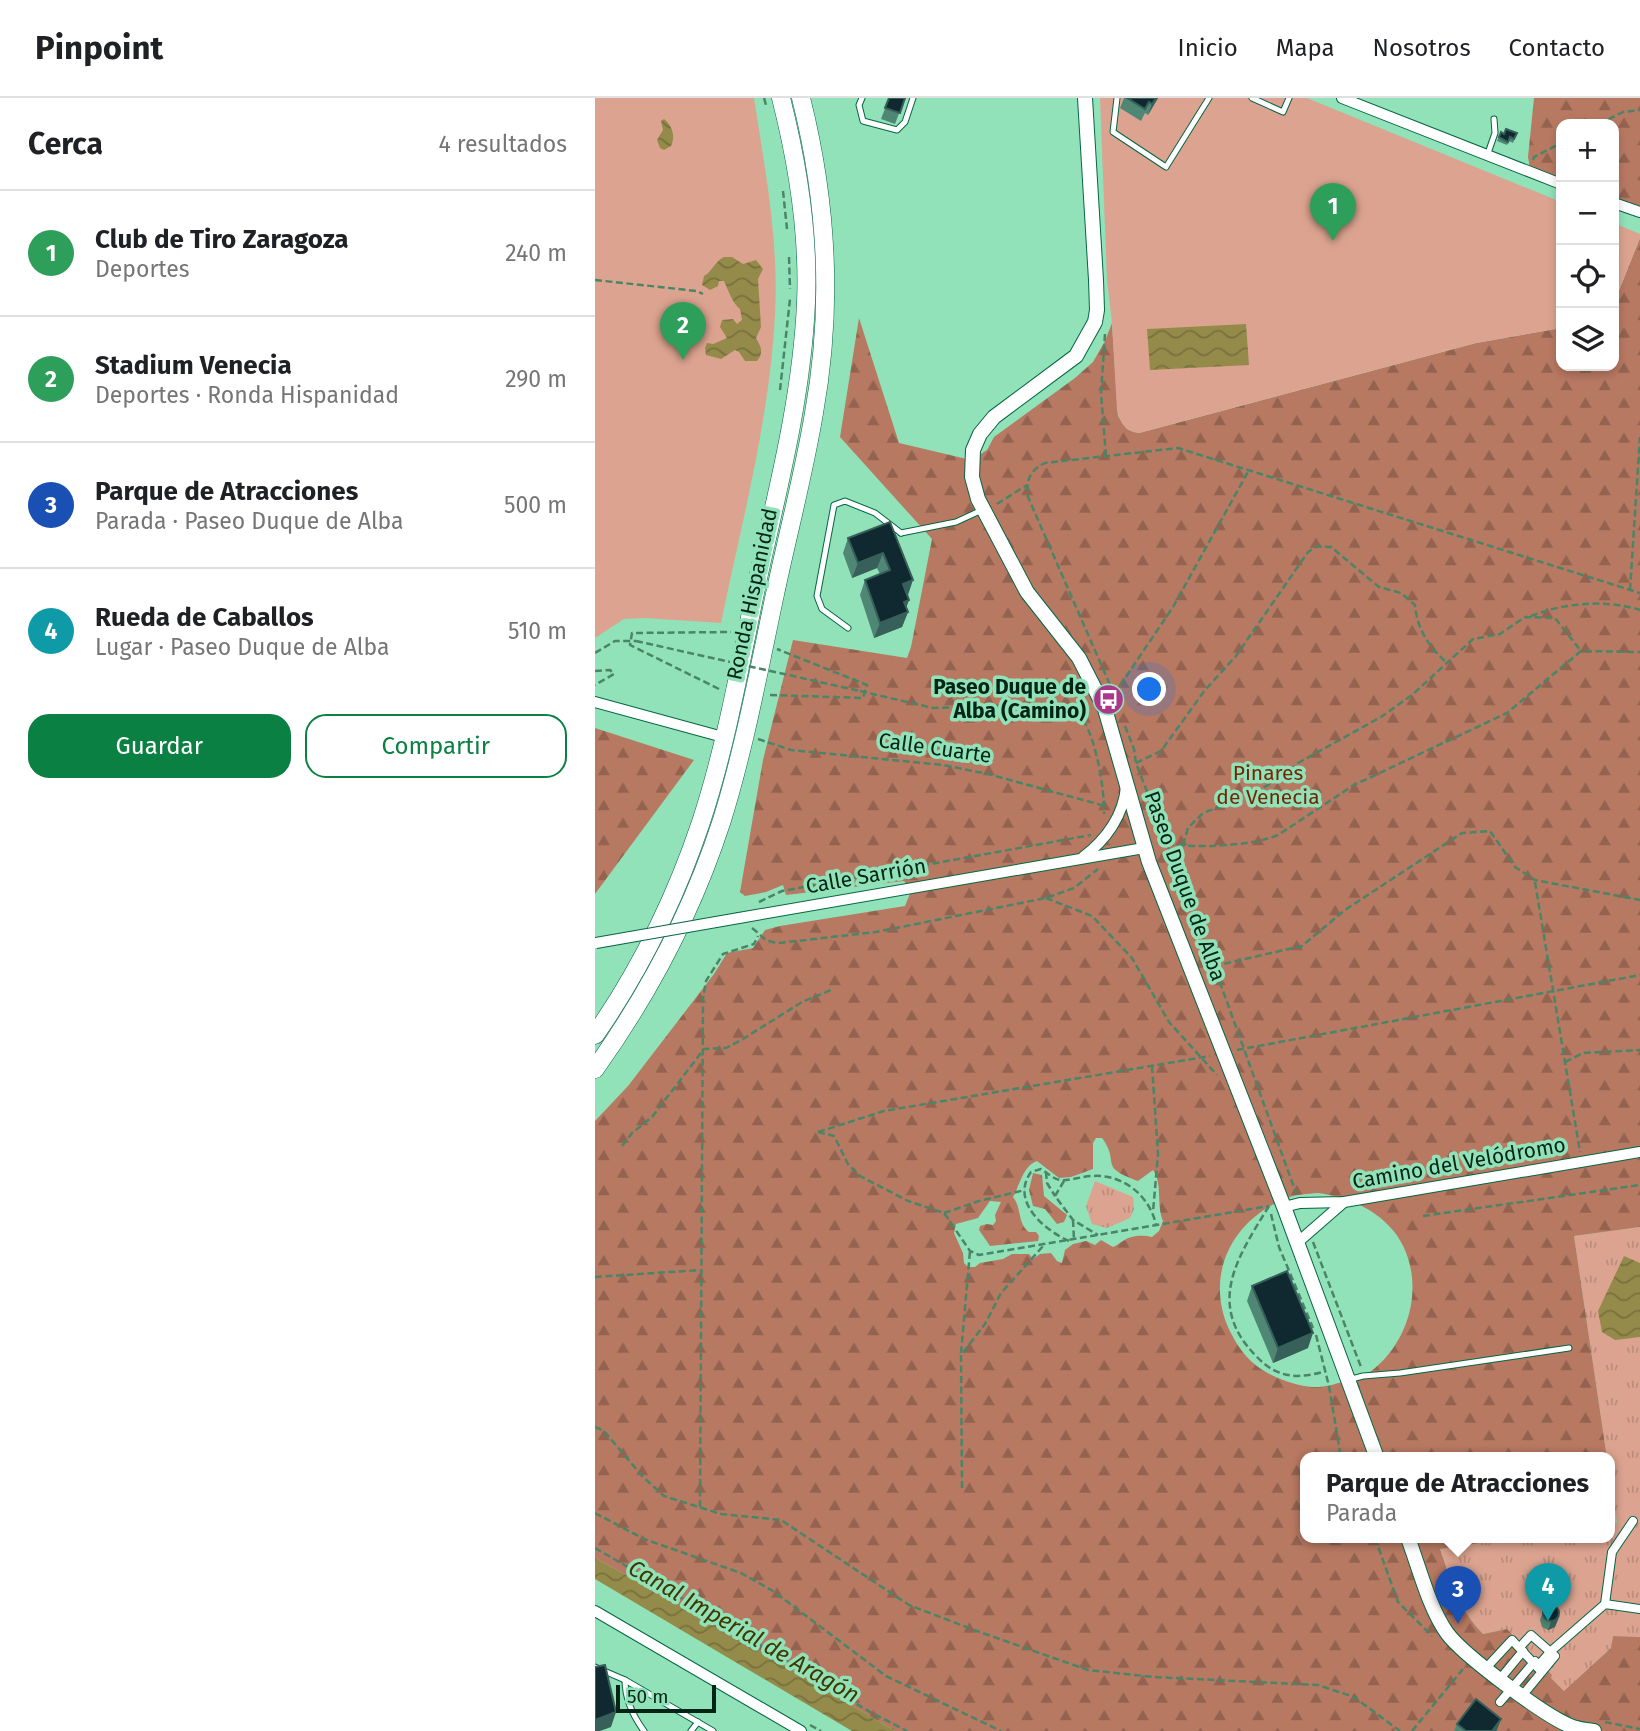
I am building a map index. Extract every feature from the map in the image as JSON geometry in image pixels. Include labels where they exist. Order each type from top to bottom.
[{"type":"highway","name":"Ronda Hispanidad","points":[[595,1035],[634,974],[667,908],[701,821],[723,737],[793,419],[802,362],[806,243],[799,187],[781,98]]},
{"type":"highway","name":"Ronda Hispanidad","points":[[595,1069],[656,975],[692,899],[751,737],[764,644],[815,411],[825,307],[825,240],[819,184],[801,98]]},
{"type":"highway","points":[[723,737],[751,737]]},
{"type":"street","name":"Paseo Duque de Alba","points":[[1085,98],[1097,310],[1092,331],[1076,356],[994,417],[980,434],[971,460],[973,486],[1027,592],[1079,658],[1111,723],[1143,843],[1224,1053],[1277,1207],[1297,1243],[1375,1452]]},
{"type":"street","points":[[1342,98],[1556,182]]},
{"type":"street","points":[[1619,205],[1640,212]]},
{"type":"street","points":[[595,702],[723,737]]},
{"type":"street","points":[[1080,859],[1105,835],[1120,813],[1126,780]]},
{"type":"street","name":"Calle Sarrión","points":[[595,943],[1115,853],[1143,843]]},
{"type":"street","name":"Camino del Velódromo","points":[[1277,1207],[1300,1203],[1344,1202],[1640,1152]]},
{"type":"street","points":[[1297,1243],[1344,1202]]},
{"type":"street","points":[[1605,1604],[1612,1552],[1633,1521]]},
{"type":"street","points":[[1410,1543],[1440,1621],[1451,1639],[1517,1692],[1567,1724],[1594,1731]]},
{"type":"street","points":[[1500,1679],[1542,1644],[1605,1604],[1640,1609]]},
{"type":"street","points":[[595,1611],[801,1731]]},
{"type":"street","points":[[1486,1668],[1512,1640],[1528,1657]]},
{"type":"street","points":[[1500,1702],[1517,1692],[1528,1657],[1542,1644]]},
{"type":"lane","points":[[862,98],[859,106],[863,121],[897,130],[905,122],[913,98]]},
{"type":"lane","points":[[1117,98],[1112,132],[1166,167],[1209,98]]},
{"type":"lane","points":[[1252,98],[1283,112],[1289,98]]},
{"type":"lane","points":[[1487,156],[1495,133],[1494,119]]},
{"type":"lane","points":[[848,628],[822,609],[817,596],[834,505],[845,501],[875,513],[901,533]]},
{"type":"lane","points":[[890,541],[901,533],[956,522],[984,511]]},
{"type":"lane","points":[[1348,1380],[1569,1348]]},
{"type":"lane","points":[[595,1667],[625,1680],[713,1731]]},
{"type":"lane","points":[[625,1680],[625,1691],[631,1708],[644,1731]]},
{"type":"lane","points":[[691,1731],[698,1722]]},
{"type":"path","points":[[764,98],[767,111]]},
{"type":"path","points":[[1609,119],[1623,112],[1640,110]]},
{"type":"path","points":[[1531,173],[1534,157],[1556,146]]},
{"type":"path","points":[[782,188],[787,229]]},
{"type":"path","points":[[779,401],[790,298],[789,256]]},
{"type":"path","points":[[595,280],[703,294]]},
{"type":"path","points":[[1097,310],[1103,320],[1105,341],[1101,393],[1106,456]]},
{"type":"path","points":[[1630,590],[1640,437]]},
{"type":"path","points":[[984,511],[1027,485],[1032,472],[1045,463],[1178,448],[1640,593]]},
{"type":"path","points":[[1070,708],[1117,690],[1173,607],[1249,470]]},
{"type":"path","points":[[1136,763],[1161,751],[1205,690],[1236,656],[1308,552],[1318,546],[1331,547],[1379,587],[1401,593],[1415,605],[1417,624],[1434,652],[1447,663]]},
{"type":"path","points":[[1528,618],[1554,607],[1593,604],[1640,610]]},
{"type":"path","points":[[1183,845],[1188,828],[1203,813],[1244,798],[1285,776],[1298,764],[1381,717],[1412,695],[1473,639],[1500,635],[1524,617],[1555,618],[1581,651]]},
{"type":"path","points":[[631,640],[632,633],[732,632]]},
{"type":"path","points":[[595,653],[615,641],[631,640],[933,708],[1048,704],[1070,708],[1080,715],[1095,751],[1104,788],[1105,835],[1079,835],[795,888],[758,902]]},
{"type":"path","name":"Ronda Hispanidad","points":[[631,640],[630,645],[719,689],[718,694]]},
{"type":"path","points":[[764,644],[867,685],[863,698],[768,695]]},
{"type":"path","points":[[1143,843],[1246,844],[1265,841],[1353,785],[1507,713],[1581,651],[1640,652]]},
{"type":"path","name":"Ronda Hispanidad","points":[[724,666],[727,655]]},
{"type":"path","points":[[595,671],[610,670],[614,674],[595,685]]},
{"type":"path","name":"Calle Cuarte","points":[[751,737],[791,750],[943,765],[988,774],[1105,806]]},
{"type":"path","points":[[1214,966],[1302,946],[1345,910],[1462,833],[1489,831],[1515,867],[1535,880],[1640,900]]},
{"type":"path","points":[[1169,845],[1300,1203]]},
{"type":"path","points":[[750,926],[767,942],[779,943],[876,932],[1046,898],[1074,888],[1115,853]]},
{"type":"path","points":[[1535,880],[1581,1162]]},
{"type":"path","points":[[1046,898],[1092,916],[1132,958],[1169,1022],[1217,1075]]},
{"type":"path","points":[[700,1507],[703,999],[705,981],[723,954],[754,944],[758,936]]},
{"type":"path","points":[[1277,1207],[979,1255],[970,1251],[944,1213],[908,1201],[860,1176],[848,1164],[834,1136],[818,1132],[884,1111],[1201,1058],[1554,989],[1640,975]]},
{"type":"path","points":[[622,1146],[632,1133],[652,1117],[704,1049],[726,1048],[802,1002],[831,990]]},
{"type":"path","points":[[1565,1062],[1583,1053],[1640,1050]]},
{"type":"path","points":[[1152,1066],[1159,1154],[1153,1212],[1156,1226]]},
{"type":"path","points":[[1071,1240],[1051,1233],[1030,1211],[1025,1190],[1026,1179],[1031,1172],[1041,1169],[1055,1179],[1064,1181],[1091,1175],[1108,1176],[1120,1180],[1142,1196],[1153,1212]]},
{"type":"path","points":[[1046,1172],[1047,1184],[1073,1220],[1098,1236]]},
{"type":"path","points":[[1055,1196],[1064,1181]]},
{"type":"path","points":[[1423,1216],[1640,1185]]},
{"type":"path","points":[[944,1213],[1025,1190]]},
{"type":"path","points":[[1277,1207],[1279,1247],[1315,1334],[1325,1371],[1340,1452]]},
{"type":"path","points":[[1277,1207],[1244,1245],[1236,1265],[1231,1282],[1230,1307],[1233,1326],[1240,1340],[1265,1366],[1286,1375],[1303,1377],[1342,1365]]},
{"type":"path","points":[[1071,1240],[1073,1220]]},
{"type":"path","points":[[1310,1233],[1363,1376]]},
{"type":"path","points":[[961,1354],[985,1324],[1001,1293],[1044,1245]]},
{"type":"path","points":[[963,1488],[961,1354],[970,1251]]},
{"type":"path","points":[[595,1277],[701,1270]]},
{"type":"path","points":[[595,1427],[604,1431],[643,1477],[664,1496],[721,1514],[781,1520],[909,1605],[1088,1670],[1154,1677],[1318,1685],[1354,1697],[1400,1731]]},
{"type":"path","points":[[595,1513],[644,1539],[741,1573],[773,1591],[886,1676],[1001,1731]]},
{"type":"path","points":[[1377,1543],[1398,1602],[1437,1640]]},
{"type":"path","points":[[595,1548],[870,1712],[907,1731]]},
{"type":"path","points":[[1412,1731],[1472,1657]]},
{"type":"green space","points":[[595,98],[754,98],[770,205],[776,287],[772,353],[761,431],[721,623],[624,619],[595,638]]},
{"type":"green space","points":[[1100,98],[1307,98],[1556,200],[1556,329],[1476,343],[1139,433],[1127,428],[1117,410],[1107,280]]},
{"type":"green space","points":[[1534,98],[1640,98],[1640,212],[1619,205],[1619,119],[1556,119],[1556,182],[1531,174],[1528,157]]},
{"type":"green space","points":[[1619,225],[1640,234],[1619,290]]},
{"type":"green space","name":"Pinares de Venecia","points":[[1640,238],[1640,1227],[1574,1236],[1606,1452],[1300,1452],[1300,1543],[1479,1543],[1440,1549],[1456,1594],[1467,1614],[1483,1634],[1507,1629],[1564,1691],[1611,1648],[1613,1636],[1640,1637],[1640,1731],[895,1731],[707,1619],[595,1558],[595,1121],[628,1086],[714,974],[727,953],[753,948],[765,930],[780,926],[905,906],[911,891],[904,881],[786,895],[783,885],[745,896],[740,892],[763,760],[793,640],[907,658],[911,647],[932,539],[840,437],[859,318],[899,443],[971,460],[987,450],[994,437],[1093,362],[1112,323],[1118,416],[1127,429],[1139,433],[1476,343],[1556,329],[1556,371],[1619,371],[1619,290]],"holes":[[[1096,1138],[1102,1138],[1114,1168],[1125,1176],[1138,1181],[1153,1170],[1158,1181],[1163,1221],[1159,1231],[1152,1237],[1130,1238],[1113,1247],[1101,1240],[1095,1245],[1086,1241],[1073,1244],[1065,1250],[1062,1263],[1051,1253],[1040,1254],[1033,1259],[1029,1254],[1012,1254],[1003,1259],[980,1263],[975,1267],[968,1267],[964,1263],[963,1253],[954,1233],[956,1224],[978,1218],[990,1201],[1001,1202],[993,1225],[980,1226],[979,1230],[990,1246],[1038,1241],[1036,1232],[1029,1232],[1025,1228],[1013,1197],[1025,1171],[1037,1161],[1059,1178],[1071,1177],[1093,1169],[1093,1143]],[[1318,1193],[1361,1206],[1380,1218],[1396,1234],[1406,1251],[1411,1270],[1410,1308],[1396,1344],[1370,1372],[1332,1385],[1301,1385],[1264,1371],[1238,1346],[1222,1307],[1222,1268],[1229,1250],[1252,1219],[1287,1198]]]},
{"type":"green space","points":[[595,728],[694,760],[595,894]]},
{"type":"green space","points":[[1033,1173],[1042,1175],[1044,1196],[1067,1215],[1064,1222],[1057,1224],[1045,1209],[1033,1206],[1029,1190]]},
{"type":"green space","points":[[1095,1181],[1133,1197],[1134,1209],[1130,1218],[1107,1228],[1092,1224],[1086,1206]]},
{"type":"green space","points":[[1640,1227],[1640,1637],[1613,1636],[1611,1648],[1564,1691],[1507,1629],[1483,1634],[1474,1624],[1456,1594],[1440,1548],[1476,1543],[1615,1543],[1615,1452],[1606,1452],[1574,1236]]},
{"type":"water","points":[[664,119],[671,128],[673,139],[671,146],[664,150],[660,148],[657,140],[663,130],[661,121]]},
{"type":"water","points":[[724,257],[732,257],[743,264],[756,260],[763,269],[758,279],[761,327],[756,338],[761,352],[757,361],[745,361],[735,350],[721,359],[706,355],[707,343],[713,344],[727,338],[720,327],[722,320],[733,319],[737,324],[742,320],[740,309],[724,281],[719,281],[718,286],[710,290],[702,285],[704,276]]},
{"type":"water","points":[[1246,324],[1249,365],[1150,370],[1147,329]]},
{"type":"water","points":[[1624,1256],[1640,1263],[1640,1337],[1615,1340],[1602,1332],[1598,1311]]},
{"type":"water","name":"Canal Imperial de Aragón","points":[[595,1558],[707,1619],[895,1731],[852,1731],[595,1579]]},
{"type":"building","points":[[889,98],[905,98],[900,113],[885,108]]},
{"type":"building","points":[[1127,98],[1156,98],[1152,104],[1149,102],[1145,109]]},
{"type":"building","points":[[1506,129],[1517,133],[1514,139],[1510,137],[1508,142],[1499,137]]},
{"type":"building","points":[[890,522],[913,580],[903,584],[909,600],[904,602],[908,612],[880,623],[865,580],[890,570],[883,553],[858,563],[848,538]]},
{"type":"building","points":[[1287,1271],[1313,1333],[1278,1348],[1252,1286]]},
{"type":"building","points":[[1548,1605],[1554,1605],[1559,1613],[1557,1619],[1548,1621],[1543,1616],[1543,1610]]},
{"type":"building","points":[[605,1665],[616,1712],[595,1720],[595,1667]]},
{"type":"building","points":[[1476,1699],[1501,1719],[1492,1731],[1466,1731],[1457,1724]]},
{"type":"place","name":"Club de Tiro Zaragoza","points":[[1333,241]]},
{"type":"place","name":"Stadium Venecia","points":[[683,360]]},
{"type":"place","name":"Paseo Duque de Alba (Camino)","points":[[1109,699]]},
{"type":"place","name":"Rueda de Caballos","points":[[1548,1621]]},
{"type":"place","name":"Parque de Atracciones","points":[[1458,1624]]}]
